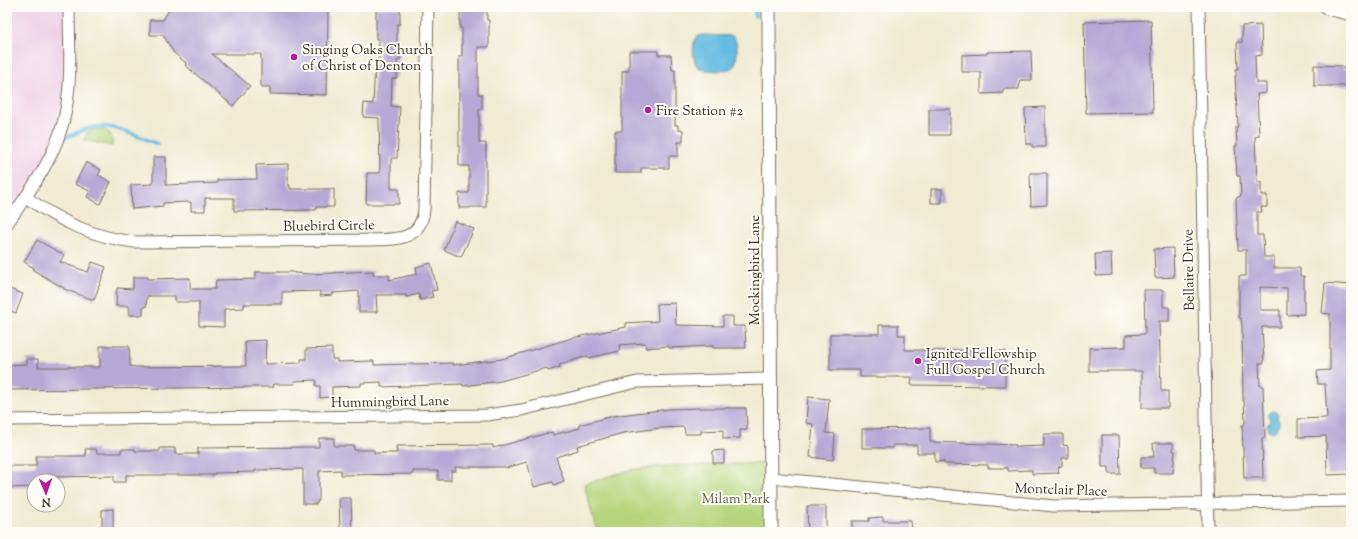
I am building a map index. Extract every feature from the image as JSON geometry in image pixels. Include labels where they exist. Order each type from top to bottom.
[{"type":"main road","points":[[1328,7],[1351,13]]},
{"type":"street","points":[[7,224],[46,165],[64,122],[69,87],[70,7]]},
{"type":"street","name":"Bluebird Circle","points":[[26,197],[47,212],[78,229],[98,236],[134,242],[369,240],[399,239],[409,235],[421,223],[424,210],[428,7]]},
{"type":"street","name":"Mockingbird Lane","points":[[770,7],[771,532]]},
{"type":"street","name":"Bellaire Drive","points":[[1199,7],[1208,532]]},
{"type":"street","name":"Hummingbird Lane","points":[[7,420],[487,415],[522,410],[637,382],[770,379]]},
{"type":"street","name":"Montclair Place","points":[[771,478],[1054,506],[1351,501]]},
{"type":"shaded area","points":[[7,7],[69,7],[64,122],[7,224]]},
{"type":"green space","points":[[96,129],[107,131],[111,135],[112,146],[84,140],[88,132]]},
{"type":"green space","name":"Milam Park","points":[[771,463],[771,532],[597,532],[584,484],[630,470],[666,466]]},
{"type":"water","points":[[702,35],[734,37],[737,44],[737,52],[734,67],[727,70],[716,71],[698,67],[693,53],[694,44],[696,37]]},
{"type":"water","points":[[1272,411],[1278,413],[1277,419],[1280,422],[1275,431],[1271,432],[1268,430],[1267,426],[1270,421],[1268,414]]},
{"type":"building","name":"Singing Oaks Church of Christ of Denton","points":[[171,7],[328,7],[327,95],[270,94],[270,87],[261,87],[261,54],[212,54],[250,86],[233,106],[185,65],[186,63],[174,53],[163,35],[150,35],[150,20],[163,20]]},
{"type":"building","points":[[460,7],[487,7],[487,20],[489,20],[489,47],[478,47],[478,94],[482,94],[482,109],[479,109],[479,143],[486,143],[486,207],[459,208],[459,193],[469,193],[469,166],[459,166],[459,56],[462,56]]},
{"type":"building","points":[[376,8],[400,8],[400,24],[397,24],[397,48],[400,48],[400,60],[397,60],[397,78],[392,79],[391,106],[400,107],[397,158],[391,158],[391,189],[399,189],[399,204],[366,204],[367,173],[380,173],[379,118],[363,117],[364,103],[373,104],[375,64],[379,64],[379,39],[376,39]]},
{"type":"building","points":[[1151,20],[1153,112],[1086,113],[1084,22]]},
{"type":"building","points":[[1261,25],[1262,55],[1255,56],[1256,83],[1266,83],[1266,93],[1257,94],[1259,136],[1255,137],[1257,182],[1261,182],[1261,195],[1267,195],[1267,207],[1261,207],[1262,212],[1257,212],[1257,235],[1263,235],[1264,257],[1274,257],[1274,268],[1300,268],[1300,276],[1304,276],[1304,314],[1287,315],[1287,288],[1260,287],[1260,310],[1280,310],[1280,327],[1262,327],[1264,363],[1259,363],[1260,386],[1263,386],[1265,438],[1262,438],[1263,478],[1244,478],[1242,425],[1244,425],[1245,422],[1243,401],[1242,326],[1241,318],[1239,318],[1239,276],[1246,276],[1246,250],[1238,250],[1236,198],[1241,196],[1240,176],[1237,176],[1235,146],[1237,146],[1236,127],[1238,127],[1235,76],[1236,69],[1238,69],[1237,42],[1242,42],[1242,26]]},
{"type":"building","name":"Fire Station #2","points":[[629,51],[658,51],[658,55],[671,55],[672,70],[675,70],[675,125],[678,125],[678,130],[683,130],[683,142],[678,142],[678,156],[669,156],[669,168],[641,168],[641,173],[615,173],[615,131],[622,131],[622,71],[629,71]]},
{"type":"building","points":[[1031,51],[1032,80],[1020,80],[1019,89],[1003,89],[1003,93],[981,94],[981,72],[962,72],[962,55],[987,54],[987,52]]},
{"type":"building","points":[[1314,65],[1343,66],[1343,69],[1351,70],[1351,86],[1314,86]]},
{"type":"building","points":[[1045,107],[1045,147],[1032,147],[1032,144],[1026,144],[1025,108]]},
{"type":"building","points":[[929,109],[950,109],[950,135],[929,135]]},
{"type":"building","points":[[153,157],[166,157],[166,185],[217,183],[217,180],[257,179],[256,165],[288,164],[288,185],[290,185],[290,189],[334,189],[334,207],[316,207],[316,210],[234,211],[234,198],[205,198],[205,211],[191,211],[191,202],[163,203],[163,206],[132,209],[131,185],[153,184]]},
{"type":"building","points":[[86,162],[101,170],[98,175],[111,182],[100,204],[87,197],[90,191],[75,184]]},
{"type":"building","points":[[1030,173],[1047,173],[1047,205],[1031,206]]},
{"type":"building","points":[[931,189],[942,189],[942,203],[931,203]]},
{"type":"building","points":[[455,221],[474,229],[461,257],[444,250]]},
{"type":"building","points":[[37,240],[64,255],[60,262],[88,272],[92,262],[106,267],[94,300],[64,289],[33,270],[34,268],[24,262]]},
{"type":"building","points":[[1173,248],[1174,277],[1155,278],[1154,249]]},
{"type":"building","points":[[1111,253],[1112,275],[1096,276],[1095,254]]},
{"type":"building","points":[[431,263],[437,290],[431,291],[433,297],[420,300],[419,294],[406,297],[406,295],[376,295],[377,312],[359,312],[359,291],[333,293],[333,295],[320,296],[320,291],[282,292],[282,304],[244,304],[244,308],[224,309],[224,327],[199,326],[199,302],[175,302],[175,296],[147,296],[146,307],[143,307],[143,315],[129,315],[129,306],[116,306],[117,288],[133,289],[133,277],[148,277],[148,279],[190,278],[190,289],[215,289],[216,280],[256,279],[256,272],[294,272],[310,274],[373,271],[373,275],[389,275],[389,280],[417,274],[416,267]]},
{"type":"building","points":[[1325,283],[1351,285],[1351,474],[1327,475],[1326,436],[1298,437],[1298,419],[1327,418],[1325,384],[1318,384],[1317,371],[1330,370],[1330,314],[1322,313]]},
{"type":"building","points":[[7,288],[23,294],[16,313],[7,310]]},
{"type":"building","points":[[1144,290],[1163,290],[1163,307],[1169,307],[1169,321],[1159,321],[1161,391],[1168,391],[1168,408],[1142,408],[1142,371],[1089,371],[1089,348],[1126,347],[1126,335],[1145,334]]},
{"type":"building","points":[[675,303],[676,325],[723,326],[723,316],[733,316],[733,326],[745,326],[746,348],[713,348],[713,346],[669,348],[669,346],[646,348],[645,343],[619,345],[620,351],[588,358],[588,356],[559,365],[560,367],[548,371],[547,368],[501,381],[463,386],[463,384],[381,387],[381,382],[361,383],[361,386],[332,387],[332,397],[320,398],[320,386],[316,386],[316,380],[294,381],[295,384],[273,384],[274,387],[7,390],[7,365],[27,364],[27,359],[38,359],[38,367],[100,367],[100,346],[129,346],[130,366],[135,367],[246,366],[245,341],[266,340],[265,364],[301,363],[301,359],[306,359],[306,349],[332,348],[332,359],[337,359],[337,362],[374,361],[374,365],[453,363],[453,365],[502,359],[572,338],[626,327],[626,323],[658,321],[657,304]]},
{"type":"building","name":"Ignited Fellowship Full Gospel Church","points":[[879,325],[898,325],[898,335],[905,335],[905,350],[1005,351],[1005,386],[911,385],[912,377],[860,377],[860,370],[830,370],[830,334],[879,334]]},
{"type":"building","points":[[808,397],[829,399],[826,433],[835,434],[833,460],[810,457],[813,424],[806,423]]},
{"type":"building","points":[[746,408],[747,430],[740,430],[740,438],[723,439],[723,430],[701,431],[701,434],[685,434],[684,427],[660,428],[623,433],[577,446],[578,450],[556,457],[564,481],[554,485],[553,482],[534,487],[527,462],[506,468],[455,467],[456,471],[451,471],[451,480],[438,480],[438,471],[413,471],[413,474],[341,475],[341,470],[319,471],[319,501],[317,501],[317,504],[303,504],[303,469],[255,470],[255,472],[214,473],[214,475],[126,475],[126,482],[114,482],[114,476],[66,477],[66,473],[26,473],[26,487],[7,488],[7,466],[36,466],[36,456],[86,456],[85,449],[96,449],[97,453],[121,453],[121,449],[135,449],[135,451],[160,451],[160,448],[175,448],[175,454],[198,454],[198,448],[319,447],[319,438],[334,438],[334,446],[354,446],[354,450],[374,450],[374,453],[397,453],[396,446],[493,445],[493,448],[552,432],[553,435],[580,428],[579,425],[613,416],[668,409]]},
{"type":"building","points":[[930,428],[930,442],[1016,445],[1016,447],[1044,446],[1044,434],[1063,434],[1063,445],[1068,446],[1068,458],[1062,458],[1062,466],[1058,467],[1059,473],[1032,474],[1032,470],[1008,471],[1008,468],[988,468],[988,465],[944,464],[944,461],[935,462],[935,453],[917,453],[917,445],[893,445],[893,448],[862,448],[862,429]]},
{"type":"building","points":[[1102,435],[1119,435],[1120,474],[1109,474],[1109,467],[1102,467]]},
{"type":"building","points":[[1153,443],[1173,443],[1173,451],[1175,451],[1173,473],[1154,473],[1154,468],[1141,468],[1141,457],[1154,457]]},
{"type":"building","points":[[724,450],[724,463],[713,463],[713,451]]},
{"type":"building","points":[[339,498],[351,498],[352,532],[340,532]]},
{"type":"building","points":[[807,506],[826,506],[826,532],[808,532]]},
{"type":"building","points":[[113,509],[113,528],[102,528],[102,510]]},
{"type":"building","points":[[883,517],[883,521],[911,521],[912,532],[852,532],[852,521],[869,521],[869,518]]},
{"type":"waterway","points":[[755,7],[755,16]]},
{"type":"waterway","points":[[59,141],[85,129],[94,127],[110,127],[158,144]]},
{"type":"place","name":"Singing Oaks Church of Christ of Denton","points":[[294,57]]},
{"type":"place","name":"Fire Station #2","points":[[648,110]]},
{"type":"place","name":"Ignited Fellowship Full Gospel Church","points":[[918,361]]}]
